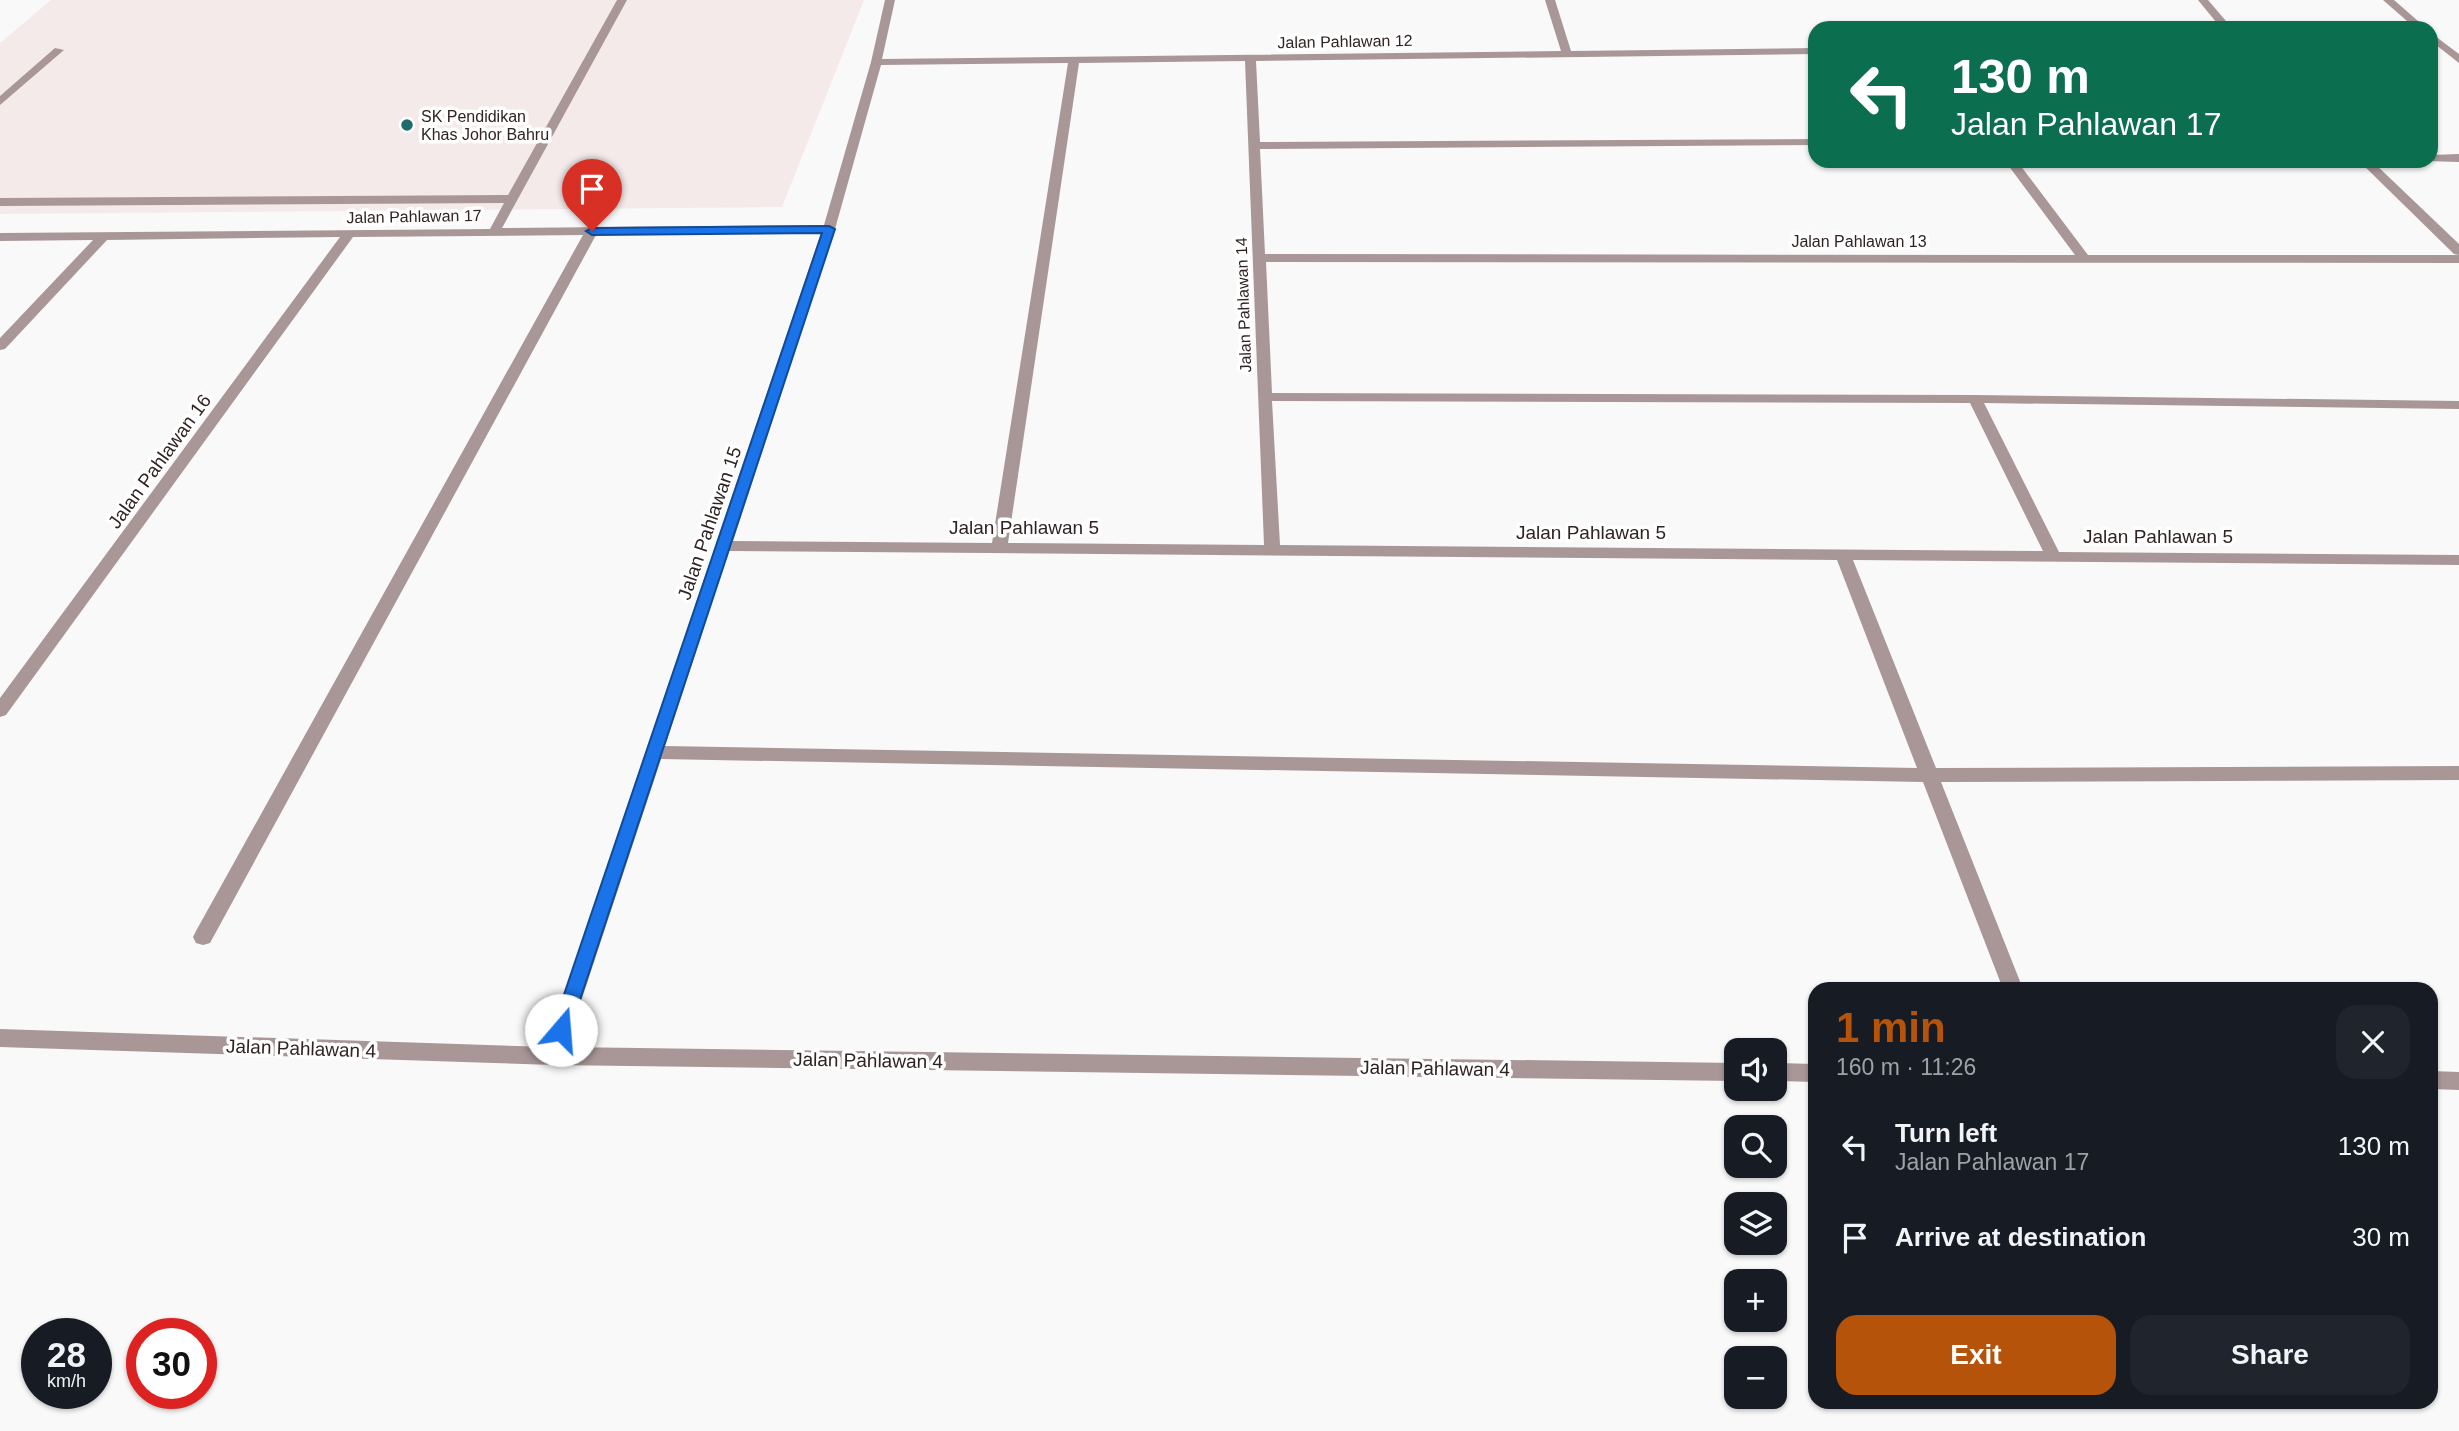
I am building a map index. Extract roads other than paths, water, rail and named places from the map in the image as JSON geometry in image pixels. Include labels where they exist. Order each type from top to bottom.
[{"type":"street","points":[[494,232],[622,0]]},
{"type":"street","name":"Jalan Pahlawan 15","points":[[553,1056],[829,229],[876,62],[890,0]]},
{"type":"street","points":[[1550,0],[1567,54]]},
{"type":"street","points":[[2203,0],[2221,21]]},
{"type":"street","points":[[2388,0],[2413,21]]},
{"type":"street","points":[[2438,42],[2459,60]]},
{"type":"street","points":[[0,102],[59,50]]},
{"type":"street","name":"Jalan Pahlawan 12","points":[[876,62],[1808,51]]},
{"type":"street","name":"Jalan Pahlawan 14","points":[[1250,58],[1272,550]]},
{"type":"street","points":[[999,548],[1074,60]]},
{"type":"street","points":[[1254,146],[1808,142]]},
{"type":"street","points":[[2438,159],[2459,158]]},
{"type":"street","points":[[2016,168],[2084,258]]},
{"type":"street","points":[[2372,168],[2459,251]]},
{"type":"street","points":[[0,202],[512,199]]},
{"type":"street","name":"Jalan Pahlawan 17","points":[[0,237],[829,229]]},
{"type":"street","points":[[203,937],[592,231]]},
{"type":"street","name":"Jalan Pahlawan 16","points":[[0,711],[349,234]]},
{"type":"street","points":[[0,346],[104,236]]},
{"type":"street","name":"Jalan Pahlawan 13","points":[[1259,258],[2459,259]]},
{"type":"street","points":[[1264,397],[1975,398],[2459,405]]},
{"type":"street","points":[[1975,398],[2053,556]]},
{"type":"street","name":"Jalan Pahlawan 5","points":[[723,545],[2459,560]]},
{"type":"street","points":[[1843,555],[2010,982]]},
{"type":"street","points":[[653,752],[1929,775],[2459,773]]},
{"type":"street","name":"Jalan Pahlawan 4","points":[[0,1038],[553,1056],[1724,1072]]},
{"type":"street","points":[[1787,1072],[1808,1073]]},
{"type":"street","points":[[2438,1080],[2459,1081]]},
{"type":"place","name":"SK Pendidikan Khas Johor Bahru","points":[[407,125]]}]
